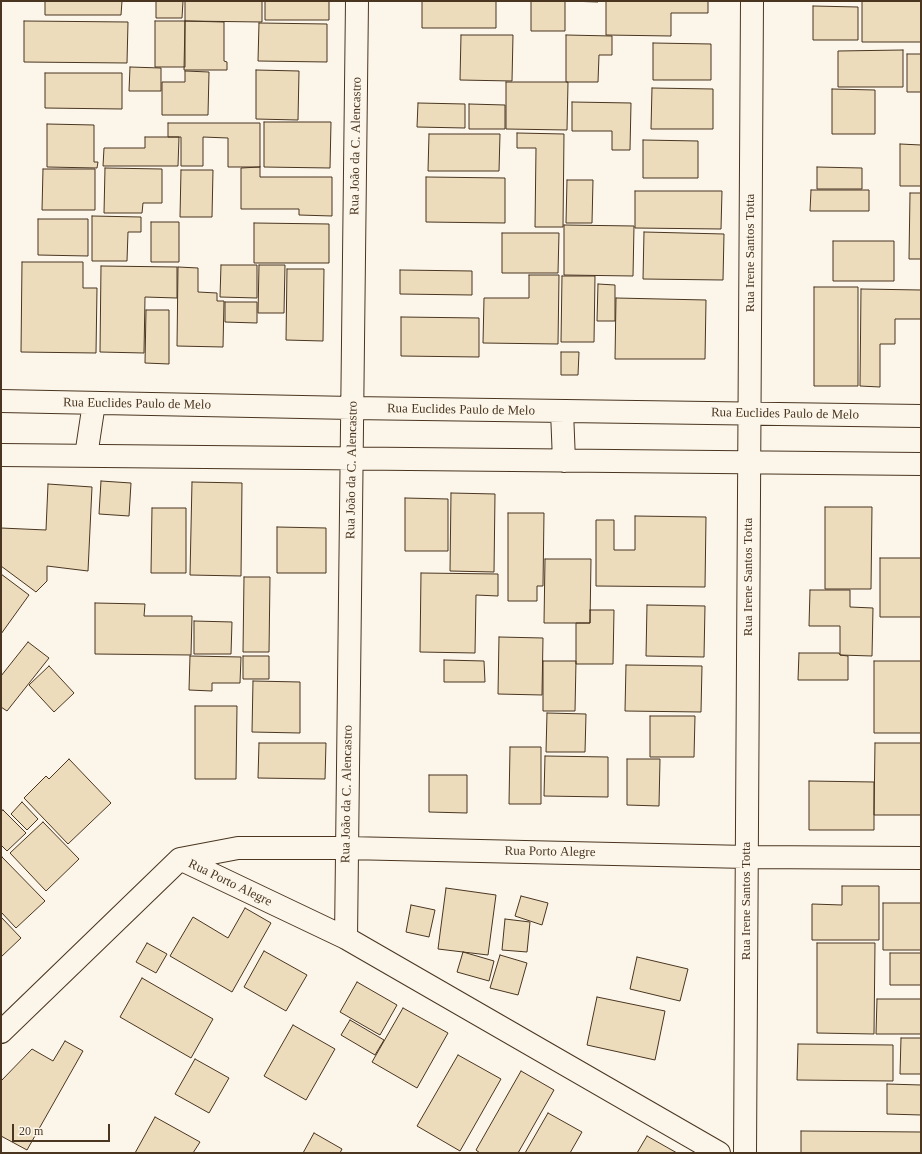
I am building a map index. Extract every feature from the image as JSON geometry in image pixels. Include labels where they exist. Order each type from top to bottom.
[{"type":"street","name":"Rua João da C. Alencastro","points":[[346,938],[357,1]]},
{"type":"street","name":"Rua Irene Santos Totta","points":[[745,1153],[752,1]]},
{"type":"street","name":"Rua Euclides Paulo de Melo","points":[[1,401],[352,408],[921,416]]},
{"type":"street","points":[[86,456],[94,403]]},
{"type":"street","points":[[562,411],[564,461]]},
{"type":"street","points":[[1,455],[921,464]]},
{"type":"street","name":"Rua Porto Alegre","points":[[1,1032],[180,859],[238,848],[347,848],[747,857],[921,858]]},
{"type":"street","name":"Rua Porto Alegre","points":[[180,859],[346,938],[720,1153]]},
{"type":"building","points":[[45,1],[122,1],[121,15],[45,15]]},
{"type":"building","points":[[156,1],[183,1],[182,18],[156,18]]},
{"type":"building","points":[[185,1],[262,1],[262,22],[185,21]]},
{"type":"building","points":[[265,1],[329,1],[329,20],[265,20]]},
{"type":"building","points":[[422,1],[496,1],[496,28],[422,28]]},
{"type":"building","points":[[531,1],[565,1],[565,31],[531,31]]},
{"type":"building","points":[[568,1],[598,1],[598,2]]},
{"type":"building","points":[[606,1],[708,1],[708,13],[671,13],[671,36],[606,35]]},
{"type":"building","points":[[862,1],[921,1],[921,42],[862,42]]},
{"type":"building","points":[[813,6],[858,7],[858,40],[813,40]]},
{"type":"building","points":[[24,21],[128,22],[127,63],[24,62]]},
{"type":"building","points":[[155,21],[185,21],[185,67],[155,67]]},
{"type":"building","points":[[185,21],[224,22],[224,61],[227,62],[227,70],[184,70]]},
{"type":"building","points":[[259,23],[327,24],[327,62],[258,61]]},
{"type":"building","points":[[461,35],[513,35],[512,81],[460,80]]},
{"type":"building","points":[[566,35],[612,36],[612,55],[599,55],[598,82],[566,82]]},
{"type":"building","points":[[653,43],[711,44],[711,80],[653,80]]},
{"type":"building","points":[[903,50],[903,87],[838,87],[838,51]]},
{"type":"building","points":[[907,54],[921,54],[921,92],[907,92]]},
{"type":"building","points":[[130,67],[161,68],[161,91],[129,91]]},
{"type":"building","points":[[256,70],[299,71],[298,120],[256,119]]},
{"type":"building","points":[[185,71],[209,72],[208,115],[162,115],[162,82],[185,82]]},
{"type":"building","points":[[45,73],[122,73],[122,109],[45,108]]},
{"type":"building","points":[[506,82],[568,82],[567,130],[506,129]]},
{"type":"building","points":[[652,88],[713,89],[713,129],[651,129]]},
{"type":"building","points":[[832,89],[875,90],[875,134],[832,134]]},
{"type":"building","points":[[572,102],[631,103],[630,150],[612,150],[612,131],[572,131]]},
{"type":"building","points":[[418,103],[465,104],[465,128],[417,127]]},
{"type":"building","points":[[469,104],[505,105],[505,129],[469,129]]},
{"type":"building","points":[[264,122],[331,122],[330,168],[264,167]]},
{"type":"building","points":[[168,123],[260,123],[260,167],[228,167],[228,138],[203,137],[203,166],[181,166],[181,137],[168,137]]},
{"type":"building","points":[[47,124],[94,125],[94,162],[98,162],[97,168],[47,167]]},
{"type":"building","points":[[517,133],[564,134],[563,227],[535,227],[536,148],[517,148]]},
{"type":"building","points":[[429,134],[500,134],[499,171],[428,171]]},
{"type":"building","points":[[145,137],[179,137],[178,166],[103,166],[104,148],[145,148]]},
{"type":"building","points":[[643,140],[698,141],[698,178],[643,178]]},
{"type":"building","points":[[900,144],[921,145],[921,186],[900,186]]},
{"type":"building","points":[[260,167],[260,177],[332,177],[332,216],[299,215],[299,209],[241,209],[241,168]]},
{"type":"building","points":[[817,167],[862,168],[862,189],[817,189]]},
{"type":"building","points":[[105,168],[162,169],[162,203],[143,203],[142,213],[104,213]]},
{"type":"building","points":[[43,169],[95,169],[95,210],[42,210]]},
{"type":"building","points":[[181,170],[213,170],[212,217],[180,217]]},
{"type":"building","points":[[426,177],[505,178],[505,223],[426,222]]},
{"type":"building","points":[[567,180],[593,180],[592,223],[566,223]]},
{"type":"building","points":[[811,190],[869,190],[869,211],[810,211]]},
{"type":"building","points":[[635,191],[722,191],[721,229],[635,228]]},
{"type":"building","points":[[910,193],[921,193],[921,259],[909,259]]},
{"type":"building","points":[[92,216],[141,217],[141,232],[128,232],[127,261],[92,261]]},
{"type":"building","points":[[38,219],[88,219],[88,256],[38,255]]},
{"type":"building","points":[[151,222],[179,222],[179,262],[151,262]]},
{"type":"building","points":[[254,223],[329,224],[329,263],[254,263]]},
{"type":"building","points":[[564,225],[634,226],[633,276],[564,275]]},
{"type":"building","points":[[644,232],[724,234],[723,280],[643,279]]},
{"type":"building","points":[[502,233],[559,233],[558,273],[502,273]]},
{"type":"building","points":[[833,241],[894,241],[894,281],[833,281]]},
{"type":"building","points":[[22,262],[83,262],[83,288],[97,288],[96,353],[21,352]]},
{"type":"building","points":[[221,265],[257,265],[257,298],[220,297]]},
{"type":"building","points":[[259,265],[285,265],[284,313],[258,313]]},
{"type":"building","points":[[101,266],[177,267],[177,298],[145,297],[144,353],[100,352]]},
{"type":"building","points":[[178,267],[198,268],[198,292],[217,293],[217,301],[224,301],[223,347],[177,346]]},
{"type":"building","points":[[287,269],[324,269],[323,341],[286,340]]},
{"type":"building","points":[[400,270],[472,271],[472,295],[400,294]]},
{"type":"building","points":[[529,275],[559,275],[558,344],[483,343],[484,298],[529,298]]},
{"type":"building","points":[[562,276],[595,276],[594,342],[561,342]]},
{"type":"building","points":[[598,284],[615,285],[615,321],[597,321]]},
{"type":"building","points":[[814,287],[858,287],[858,386],[814,386]]},
{"type":"building","points":[[861,289],[921,290],[921,319],[895,319],[895,344],[880,344],[880,387],[860,386]]},
{"type":"building","points":[[616,298],[706,300],[705,359],[615,359]]},
{"type":"building","points":[[225,302],[257,302],[257,323],[225,322]]},
{"type":"building","points":[[146,310],[169,310],[169,364],[145,363]]},
{"type":"building","points":[[401,317],[479,318],[479,357],[401,356]]},
{"type":"building","points":[[561,352],[579,352],[578,375],[561,375]]},
{"type":"building","points":[[101,481],[131,483],[129,516],[99,514]]},
{"type":"building","points":[[192,482],[242,483],[241,576],[190,575]]},
{"type":"building","points":[[48,484],[92,487],[88,571],[47,566],[47,581],[36,592],[1,566],[1,528],[46,530]]},
{"type":"building","points":[[451,493],[495,494],[494,572],[450,571]]},
{"type":"building","points":[[405,498],[448,499],[448,551],[405,551]]},
{"type":"building","points":[[825,507],[872,507],[871,589],[825,589]]},
{"type":"building","points":[[152,508],[186,508],[186,573],[151,573]]},
{"type":"building","points":[[508,513],[544,513],[543,586],[537,586],[537,601],[508,601]]},
{"type":"building","points":[[635,516],[706,517],[705,587],[596,586],[596,520],[614,520],[614,550],[635,550]]},
{"type":"building","points":[[277,527],[326,528],[326,573],[277,573]]},
{"type":"building","points":[[880,558],[921,558],[921,617],[880,617]]},
{"type":"building","points":[[545,559],[591,559],[590,623],[544,623]]},
{"type":"building","points":[[421,573],[498,574],[498,596],[476,595],[475,653],[420,652]]},
{"type":"building","points":[[1,574],[29,595],[1,634]]},
{"type":"building","points":[[244,577],[270,577],[269,652],[243,652]]},
{"type":"building","points":[[810,590],[850,590],[850,607],[873,608],[872,656],[840,655],[840,626],[809,626]]},
{"type":"building","points":[[95,603],[145,604],[144,616],[192,616],[191,655],[95,654]]},
{"type":"building","points":[[647,605],[705,606],[704,657],[646,656]]},
{"type":"building","points":[[590,610],[614,610],[613,664],[576,664],[576,623],[590,623]]},
{"type":"building","points":[[194,621],[232,622],[231,654],[194,654]]},
{"type":"building","points":[[499,637],[543,638],[542,695],[498,694]]},
{"type":"building","points":[[28,642],[49,658],[7,711],[1,707],[1,676]]},
{"type":"building","points":[[799,653],[839,653],[840,655],[848,656],[848,680],[798,680]]},
{"type":"building","points":[[190,656],[241,657],[240,683],[212,683],[212,691],[189,690]]},
{"type":"building","points":[[243,656],[269,656],[269,679],[243,679]]},
{"type":"building","points":[[444,660],[484,661],[485,682],[444,682]]},
{"type":"building","points":[[543,661],[576,661],[575,711],[543,711]]},
{"type":"building","points":[[874,661],[921,661],[921,733],[874,733]]},
{"type":"building","points":[[626,665],[702,666],[701,712],[625,711]]},
{"type":"building","points":[[49,666],[74,693],[54,712],[29,685]]},
{"type":"building","points":[[253,681],[300,682],[300,733],[252,732]]},
{"type":"building","points":[[195,706],[237,706],[236,779],[195,779]]},
{"type":"building","points":[[547,713],[586,714],[585,752],[546,752]]},
{"type":"building","points":[[650,716],[695,716],[694,757],[650,757]]},
{"type":"building","points":[[259,743],[326,743],[325,779],[258,778]]},
{"type":"building","points":[[875,743],[921,743],[921,815],[874,815]]},
{"type":"building","points":[[510,747],[541,747],[541,804],[509,804]]},
{"type":"building","points":[[545,756],[608,757],[608,797],[544,796]]},
{"type":"building","points":[[69,759],[111,803],[68,844],[24,798],[46,776],[49,779]]},
{"type":"building","points":[[627,759],[660,759],[659,806],[627,805]]},
{"type":"building","points":[[429,775],[467,775],[467,813],[429,812]]},
{"type":"building","points":[[809,781],[874,782],[874,830],[809,830]]},
{"type":"building","points":[[22,802],[38,819],[27,830],[11,814]]},
{"type":"building","points":[[3,810],[26,833],[7,851],[1,845],[1,811]]},
{"type":"building","points":[[43,822],[79,859],[46,891],[10,853]]},
{"type":"building","points":[[2,857],[45,901],[16,928],[1,912]]},
{"type":"building","points":[[842,886],[879,886],[879,940],[812,940],[812,904],[842,905]]},
{"type":"building","points":[[446,888],[496,895],[488,955],[438,949]]},
{"type":"building","points":[[521,896],[548,903],[542,925],[515,916]]},
{"type":"building","points":[[883,903],[921,903],[921,950],[883,950]]},
{"type":"building","points":[[411,905],[435,910],[429,937],[406,932]]},
{"type":"building","points":[[245,908],[271,923],[232,992],[170,956],[193,917],[228,938]]},
{"type":"building","points":[[1,917],[21,938],[1,957]]},
{"type":"building","points":[[505,919],[530,922],[527,952],[502,950]]},
{"type":"building","points":[[147,943],[167,954],[156,973],[136,962]]},
{"type":"building","points":[[817,943],[875,943],[874,1034],[817,1033]]},
{"type":"building","points":[[264,951],[307,975],[286,1011],[244,987]]},
{"type":"building","points":[[463,952],[494,961],[489,981],[457,972]]},
{"type":"building","points":[[890,953],[921,953],[921,985],[890,985]]},
{"type":"building","points":[[500,955],[527,963],[518,995],[490,988]]},
{"type":"building","points":[[637,957],[688,969],[680,1001],[630,989]]},
{"type":"building","points":[[142,978],[213,1019],[191,1058],[120,1017]]},
{"type":"building","points":[[357,982],[397,1005],[380,1035],[340,1012]]},
{"type":"building","points":[[597,997],[665,1011],[655,1060],[587,1045]]},
{"type":"building","points":[[877,999],[921,999],[921,1034],[876,1034]]},
{"type":"building","points":[[403,1008],[448,1033],[417,1088],[372,1062]]},
{"type":"building","points":[[350,1020],[384,1040],[375,1055],[341,1035]]},
{"type":"building","points":[[293,1025],[335,1049],[306,1100],[264,1076]]},
{"type":"building","points":[[901,1038],[921,1038],[921,1074],[900,1074]]},
{"type":"building","points":[[65,1041],[83,1051],[27,1150],[1,1136],[1,1081],[32,1049],[53,1061]]},
{"type":"building","points":[[798,1044],[893,1045],[893,1081],[797,1080]]},
{"type":"building","points":[[458,1055],[501,1079],[460,1151],[417,1126]]},
{"type":"building","points":[[195,1059],[229,1078],[209,1113],[175,1094]]},
{"type":"building","points":[[521,1071],[554,1090],[518,1153],[480,1153],[476,1150]]},
{"type":"building","points":[[887,1084],[921,1085],[921,1115],[887,1114]]},
{"type":"building","points":[[548,1113],[582,1132],[570,1153],[525,1153]]},
{"type":"building","points":[[155,1117],[200,1142],[193,1153],[135,1153]]},
{"type":"building","points":[[801,1131],[921,1132],[921,1153],[801,1153]]},
{"type":"building","points":[[314,1133],[342,1149],[340,1153],[303,1153]]},
{"type":"building","points":[[647,1136],[677,1153],[637,1153]]}]
